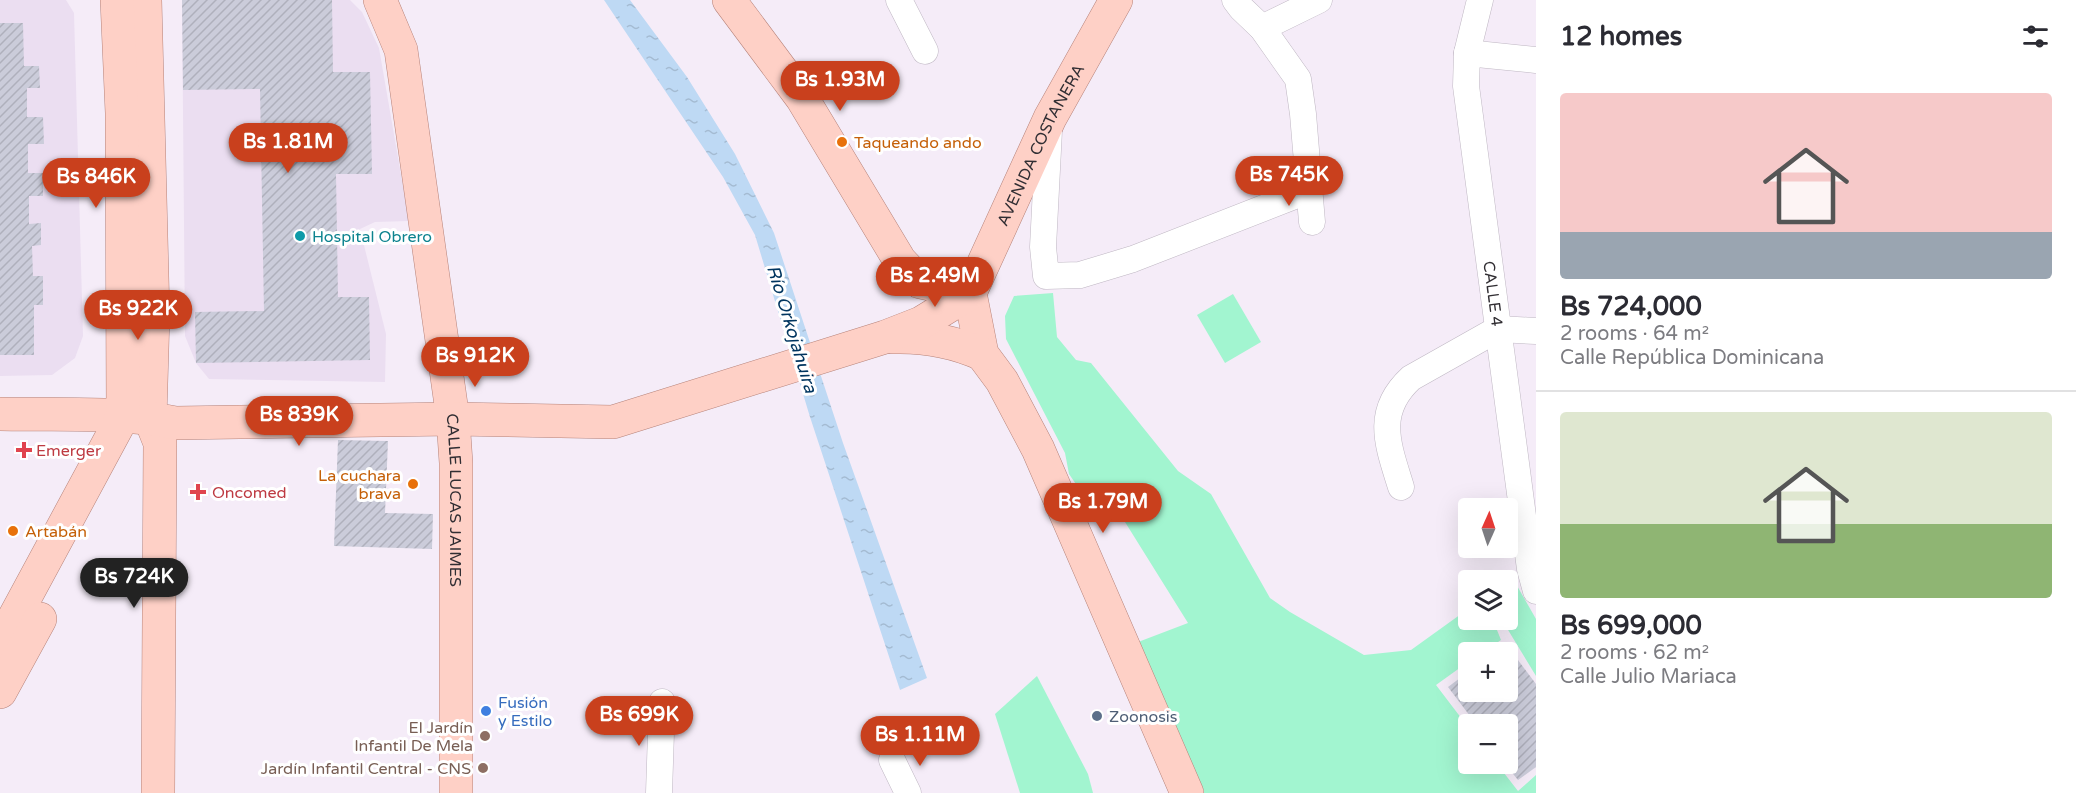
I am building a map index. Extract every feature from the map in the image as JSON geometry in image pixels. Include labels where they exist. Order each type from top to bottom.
[{"type":"main road","points":[[117,0],[135,112]]},
{"type":"main road","points":[[0,692],[33,609],[137,417],[135,112],[145,0]]},
{"type":"main road","name":"CALLE LUCAS JAIMES","points":[[380,0],[401,50],[453,419],[456,463],[456,793]]},
{"type":"main road","points":[[729,0],[802,98],[900,261],[920,282],[970,293]]},
{"type":"main road","name":"AVENIDA COSTANERA","points":[[970,293],[1050,118],[1116,0]]},
{"type":"main road","points":[[881,339],[905,316],[911,298],[900,261]]},
{"type":"main road","points":[[0,414],[137,417],[175,423],[453,419],[613,422],[881,339],[921,324],[970,293]]},
{"type":"main road","points":[[970,293],[982,354],[1002,381],[1038,449],[1187,793]]},
{"type":"main road","points":[[881,339],[916,336],[953,343],[982,354]]},
{"type":"main road","points":[[137,417],[160,443],[158,793]]},
{"type":"main road","points":[[0,644],[33,609]]},
{"type":"street","points":[[899,0],[925,51]]},
{"type":"street","points":[[1235,0],[1262,28],[1298,79],[1312,222]]},
{"type":"street","points":[[1262,28],[1318,0]]},
{"type":"street","name":"CALLE 4","points":[[1480,0],[1467,53],[1466,86],[1530,569],[1536,589]]},
{"type":"street","points":[[1467,53],[1536,60]]},
{"type":"street","points":[[1050,118],[1043,235],[1046,276],[1080,275],[1133,259],[1310,190]]},
{"type":"street","points":[[1401,487],[1387,443],[1390,404],[1399,389],[1411,378],[1498,329],[1536,331]]},
{"type":"street","points":[[659,793],[662,702]]},
{"type":"street","points":[[892,760],[908,793]]},
{"type":"shaded area","points":[[0,0],[66,0],[74,13],[83,336],[75,358],[52,375],[0,376]]},
{"type":"shaded area","points":[[182,0],[350,0],[362,12],[379,48],[409,221],[375,222],[360,229],[386,334],[385,382],[209,379],[196,363],[185,336]]},
{"type":"green space","points":[[1053,293],[1057,337],[1076,360],[1091,363],[1178,471],[1211,494],[1270,598],[1290,612],[1364,655],[1411,650],[1458,616],[1458,630],[1497,630],[1501,640],[1498,642],[1458,642],[1458,669],[1436,685],[1458,714],[1458,774],[1505,774],[1518,791],[1536,775],[1536,793],[1193,793],[1125,647],[1188,623],[1120,514],[1106,498],[1091,506],[1069,474],[1065,453],[1006,339],[1005,316],[1014,296]]},
{"type":"green space","points":[[1233,294],[1261,342],[1225,363],[1197,315]]},
{"type":"green space","points":[[1518,588],[1536,619],[1536,676],[1518,646],[1518,642],[1515,642],[1508,630],[1518,630]]},
{"type":"green space","points":[[1037,676],[1088,774],[1093,793],[1020,793],[995,714]]},
{"type":"water","name":"Río Orkojahuira","points":[[604,0],[630,0],[687,77],[735,154],[774,233],[843,443],[927,678],[900,690],[810,417],[755,235],[723,177]]},
{"type":"building","name":"Hospital Obrero","points":[[182,0],[332,0],[333,72],[370,72],[372,174],[336,174],[338,297],[369,297],[370,360],[196,363],[195,312],[264,311],[260,89],[183,90]]},
{"type":"building","points":[[0,23],[23,23],[24,66],[39,66],[40,88],[27,88],[27,117],[43,117],[44,144],[28,144],[28,173],[43,173],[43,196],[29,196],[29,224],[41,223],[41,245],[32,246],[33,276],[43,276],[43,305],[34,305],[34,355],[0,355]]},
{"type":"building","points":[[338,440],[388,441],[385,513],[433,514],[432,549],[334,546]]},
{"type":"building","points":[[1518,660],[1536,684],[1536,767],[1518,780],[1513,774],[1518,774],[1518,714],[1468,714],[1459,702],[1518,702]]},
{"type":"building","points":[[1458,680],[1458,700],[1448,687]]},
{"type":"place","name":"Taqueando ando","points":[[842,142]]},
{"type":"place","name":"Hospital Obrero","points":[[300,236]]},
{"type":"place","name":"Emerger","points":[[24,450]]},
{"type":"place","name":"La cuchara brava","points":[[413,484]]},
{"type":"place","name":"Oncomed","points":[[198,492]]},
{"type":"place","name":"Artabán","points":[[13,531]]},
{"type":"place","name":"Fusión y Estilo","points":[[486,711]]},
{"type":"place","name":"Zoonosis","points":[[1097,716]]},
{"type":"place","name":"El Jardín Infantil De Mela","points":[[485,736]]},
{"type":"place","name":"Jardín Infantil Central - CNS","points":[[483,768]]}]
